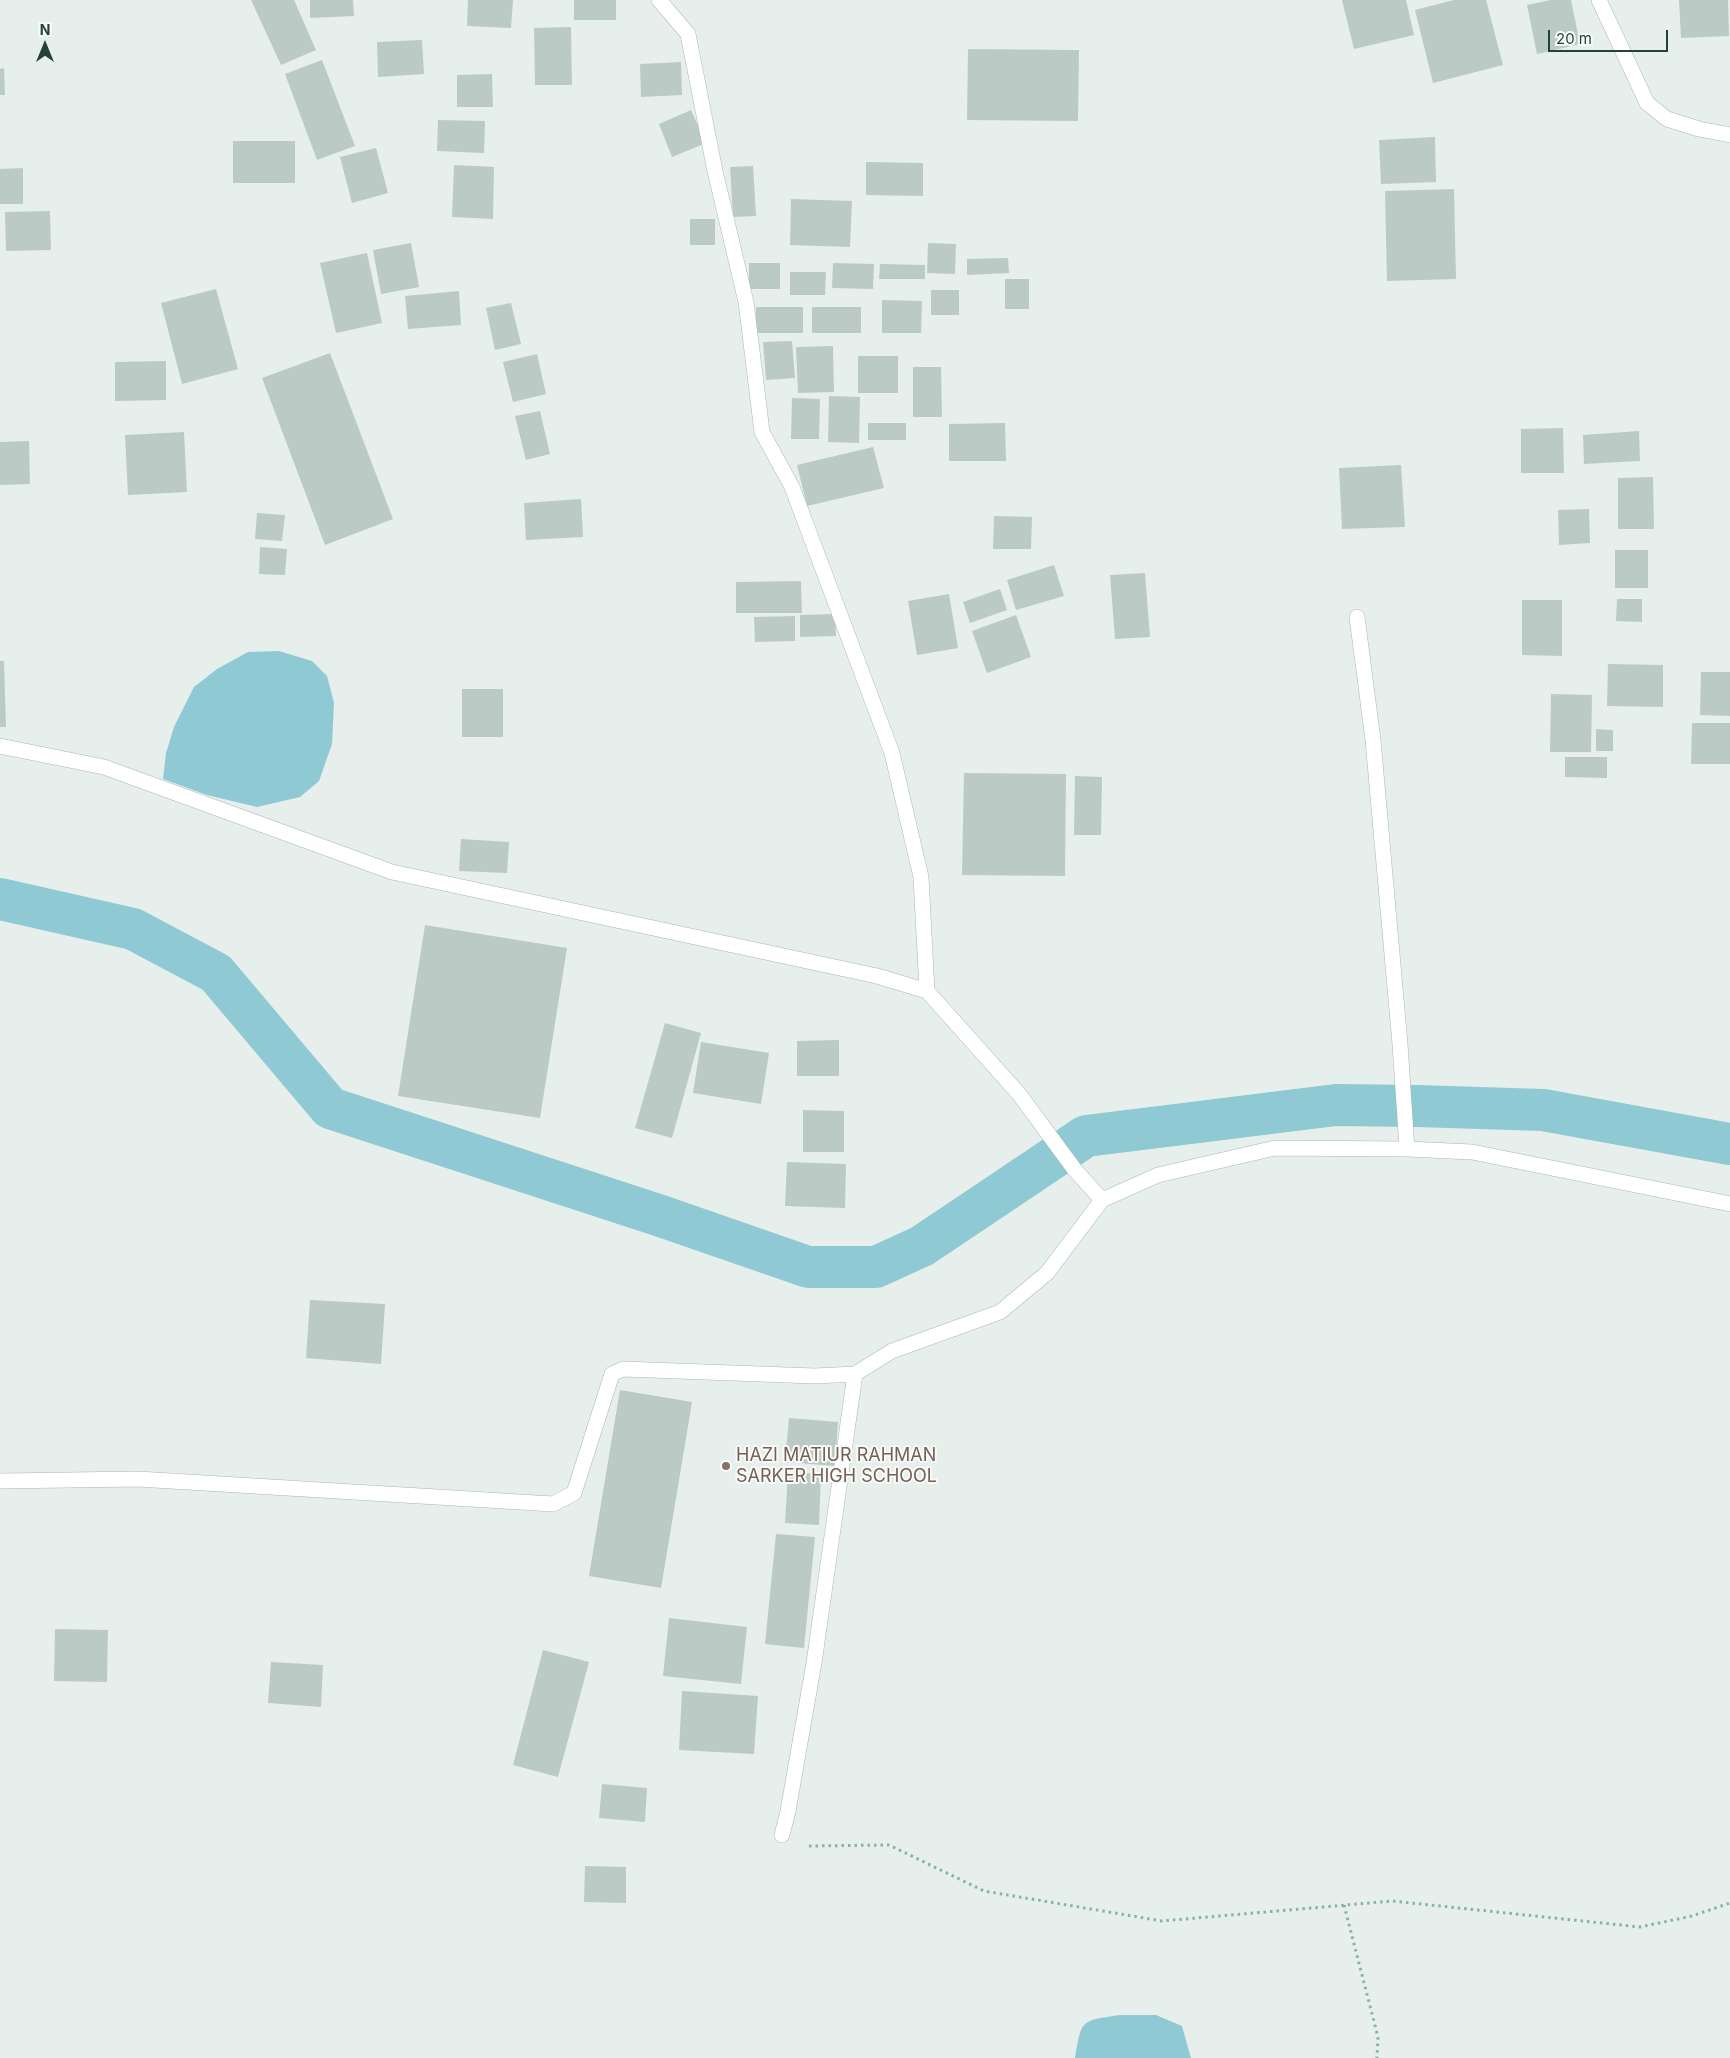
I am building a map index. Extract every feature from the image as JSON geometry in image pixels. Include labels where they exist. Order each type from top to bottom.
[{"type":"street","points":[[658,0],[688,34],[715,171],[746,302],[762,432],[792,487],[892,753],[920,877],[927,991]]},
{"type":"street","points":[[1599,0],[1647,102],[1667,118],[1730,135]]},
{"type":"street","points":[[1357,617],[1373,740],[1407,1144]]},
{"type":"street","points":[[0,746],[104,767],[392,872],[877,976],[927,991],[1019,1094],[1075,1170],[1102,1200]]},
{"type":"street","points":[[0,1481],[138,1479],[553,1504],[574,1493],[612,1374],[623,1369],[815,1376],[855,1374],[892,1351],[1000,1312],[1047,1273],[1102,1200],[1158,1175],[1275,1148],[1407,1144],[1472,1152],[1730,1204]]},
{"type":"street","points":[[782,1835],[814,1663],[855,1374]]},
{"type":"path","points":[[782,1835],[795,1846],[889,1845],[984,1890],[1162,1920],[1392,1900],[1640,1927],[1692,1916],[1730,1903]]},
{"type":"path","points":[[1344,1904],[1378,2037],[1377,2058]]},
{"type":"water","points":[[279,651],[312,661],[327,676],[334,703],[332,744],[319,781],[300,797],[257,807],[207,795],[163,779],[166,753],[174,727],[194,687],[217,669],[248,652]]},
{"type":"water","points":[[1120,2015],[1156,2015],[1182,2026],[1191,2058],[1075,2058],[1079,2036],[1085,2024],[1097,2019]]},
{"type":"building","points":[[251,0],[294,0],[316,50],[281,65]]},
{"type":"building","points":[[310,0],[353,0],[354,16],[310,18]]},
{"type":"building","points":[[468,0],[513,0],[511,28],[467,26]]},
{"type":"building","points":[[574,0],[616,0],[616,20],[574,20]]},
{"type":"building","points":[[1342,0],[1406,0],[1414,35],[1354,49]]},
{"type":"building","points":[[1454,0],[1486,0],[1503,65],[1433,83],[1415,10]]},
{"type":"building","points":[[1551,0],[1571,0],[1580,44],[1537,54],[1527,5]]},
{"type":"building","points":[[1679,0],[1728,0],[1729,36],[1681,38]]},
{"type":"building","points":[[571,27],[572,85],[535,85],[534,28]]},
{"type":"building","points":[[422,40],[424,74],[378,77],[377,42]]},
{"type":"building","points":[[968,49],[1079,50],[1078,121],[967,120]]},
{"type":"building","points":[[322,60],[355,146],[317,160],[285,74]]},
{"type":"building","points":[[681,62],[682,95],[641,97],[640,64]]},
{"type":"building","points":[[4,68],[5,95],[0,95],[0,69]]},
{"type":"building","points":[[492,74],[493,107],[457,107],[457,75]]},
{"type":"building","points":[[691,110],[706,143],[672,157],[659,124]]},
{"type":"building","points":[[438,120],[485,121],[484,153],[437,151]]},
{"type":"building","points":[[1435,137],[1436,182],[1381,184],[1379,140]]},
{"type":"building","points":[[233,141],[295,141],[295,183],[233,183]]},
{"type":"building","points":[[376,148],[388,193],[352,203],[340,157]]},
{"type":"building","points":[[866,162],[923,163],[923,196],[866,195]]},
{"type":"building","points":[[454,165],[494,167],[493,219],[452,217]]},
{"type":"building","points":[[753,166],[756,216],[733,217],[730,167]]},
{"type":"building","points":[[23,168],[23,204],[0,204],[0,169]]},
{"type":"building","points":[[1454,189],[1456,279],[1387,281],[1385,191]]},
{"type":"building","points":[[791,199],[852,201],[850,247],[790,245]]},
{"type":"building","points":[[50,211],[51,250],[6,251],[5,212]]},
{"type":"building","points":[[690,219],[715,219],[715,245],[690,245]]},
{"type":"building","points":[[411,243],[419,287],[381,294],[373,250]]},
{"type":"building","points":[[928,243],[956,244],[955,274],[927,273]]},
{"type":"building","points":[[367,253],[382,323],[336,333],[320,263]]},
{"type":"building","points":[[1008,258],[1009,273],[967,275],[967,259]]},
{"type":"building","points":[[749,263],[780,263],[780,289],[749,289]]},
{"type":"building","points":[[833,263],[874,264],[873,289],[832,288]]},
{"type":"building","points":[[880,264],[925,265],[925,279],[879,279]]},
{"type":"building","points":[[790,272],[826,272],[825,295],[790,295]]},
{"type":"building","points":[[1005,279],[1029,279],[1029,309],[1005,309]]},
{"type":"building","points":[[216,289],[238,369],[182,384],[161,303]]},
{"type":"building","points":[[931,290],[959,290],[959,315],[931,315]]},
{"type":"building","points":[[459,291],[461,325],[408,329],[405,296]]},
{"type":"building","points":[[882,300],[922,301],[921,333],[882,333]]},
{"type":"building","points":[[511,303],[521,344],[495,350],[486,308]]},
{"type":"building","points":[[756,307],[803,307],[803,333],[756,333]]},
{"type":"building","points":[[812,307],[861,307],[861,333],[812,333]]},
{"type":"building","points":[[792,341],[795,378],[766,380],[763,342]]},
{"type":"building","points":[[833,346],[834,392],[798,393],[796,347]]},
{"type":"building","points":[[330,353],[393,519],[325,545],[262,378]]},
{"type":"building","points":[[537,354],[546,394],[513,402],[503,362]]},
{"type":"building","points":[[858,356],[898,356],[898,393],[858,393]]},
{"type":"building","points":[[166,361],[166,400],[115,401],[115,362]]},
{"type":"building","points":[[913,367],[941,367],[942,417],[913,417]]},
{"type":"building","points":[[829,396],[860,397],[859,443],[828,442]]},
{"type":"building","points":[[792,398],[820,399],[819,439],[791,439]]},
{"type":"building","points":[[540,411],[550,454],[526,460],[515,416]]},
{"type":"building","points":[[868,423],[906,423],[906,440],[868,440]]},
{"type":"building","points":[[1005,423],[1006,461],[949,461],[949,424]]},
{"type":"building","points":[[1563,428],[1564,473],[1521,473],[1521,429]]},
{"type":"building","points":[[1639,431],[1640,461],[1584,464],[1583,435]]},
{"type":"building","points":[[184,432],[187,492],[128,495],[125,435]]},
{"type":"building","points":[[29,441],[30,484],[0,485],[0,442]]},
{"type":"building","points":[[873,447],[884,488],[807,506],[797,465]]},
{"type":"building","points":[[1401,465],[1405,527],[1342,529],[1339,468]]},
{"type":"building","points":[[1653,477],[1654,529],[1618,529],[1618,478]]},
{"type":"building","points":[[581,499],[583,537],[526,540],[524,503]]},
{"type":"building","points":[[1589,509],[1590,543],[1559,545],[1558,510]]},
{"type":"building","points":[[257,513],[285,515],[282,541],[255,539]]},
{"type":"building","points":[[994,516],[1032,517],[1031,549],[993,549]]},
{"type":"building","points":[[260,547],[287,549],[285,575],[259,574]]},
{"type":"building","points":[[1615,550],[1648,550],[1648,588],[1615,588]]},
{"type":"building","points":[[1054,565],[1064,596],[1016,610],[1007,580]]},
{"type":"building","points":[[1145,573],[1150,637],[1115,639],[1110,575]]},
{"type":"building","points":[[801,581],[802,613],[736,613],[736,582]]},
{"type":"building","points":[[1000,589],[1007,610],[970,623],[963,602]]},
{"type":"building","points":[[949,594],[958,648],[917,655],[908,601]]},
{"type":"building","points":[[1617,599],[1642,599],[1642,622],[1616,621]]},
{"type":"building","points":[[1522,600],[1562,600],[1562,656],[1522,655]]},
{"type":"building","points":[[835,614],[836,636],[800,637],[800,615]]},
{"type":"building","points":[[1016,615],[1031,657],[987,673],[972,631]]},
{"type":"building","points":[[795,616],[795,641],[755,642],[754,617]]},
{"type":"building","points":[[0,661],[4,661],[6,727],[0,727]]},
{"type":"building","points":[[1608,664],[1663,665],[1663,707],[1607,706]]},
{"type":"building","points":[[1701,672],[1730,672],[1730,716],[1700,715]]},
{"type":"building","points":[[462,689],[503,689],[503,737],[462,737]]},
{"type":"building","points":[[1551,694],[1592,695],[1591,752],[1550,752]]},
{"type":"building","points":[[1692,723],[1730,723],[1730,764],[1691,764]]},
{"type":"building","points":[[1596,729],[1613,730],[1613,751],[1596,751]]},
{"type":"building","points":[[1565,757],[1607,757],[1607,778],[1565,777]]},
{"type":"building","points":[[964,773],[1066,774],[1065,876],[962,875]]},
{"type":"building","points":[[1075,776],[1102,777],[1101,835],[1074,835]]},
{"type":"building","points":[[461,839],[509,842],[507,873],[459,871]]},
{"type":"building","points":[[425,925],[567,948],[540,1118],[398,1096]]},
{"type":"building","points":[[665,1023],[701,1033],[672,1138],[635,1128]]},
{"type":"building","points":[[839,1040],[839,1076],[797,1076],[797,1041]]},
{"type":"building","points":[[701,1042],[769,1053],[761,1104],[693,1093]]},
{"type":"building","points":[[803,1110],[844,1111],[844,1152],[803,1152]]},
{"type":"building","points":[[787,1162],[846,1164],[845,1208],[785,1206]]},
{"type":"building","points":[[310,1300],[385,1304],[381,1364],[306,1358]]},
{"type":"building","points":[[620,1390],[692,1402],[661,1588],[589,1576]]},
{"type":"building","points":[[789,1418],[838,1422],[835,1466],[785,1462]]},
{"type":"building","points":[[788,1472],[821,1474],[819,1525],[785,1523]]},
{"type":"building","points":[[776,1534],[815,1537],[804,1648],[765,1644]]},
{"type":"building","points":[[669,1618],[747,1627],[741,1684],[663,1676]]},
{"type":"building","points":[[55,1629],[108,1630],[107,1682],[54,1681]]},
{"type":"building","points":[[543,1650],[589,1662],[558,1777],[513,1765]]},
{"type":"building","points":[[271,1662],[323,1665],[321,1707],[268,1703]]},
{"type":"building","points":[[682,1691],[758,1696],[754,1754],[679,1750]]},
{"type":"building","points":[[602,1784],[647,1788],[645,1822],[599,1818]]},
{"type":"building","points":[[585,1866],[626,1867],[626,1903],[584,1902]]},
{"type":"waterway","points":[[0,899],[133,929],[216,973],[330,1108],[661,1216],[808,1267],[876,1267],[922,1246],[1086,1136],[1336,1105],[1417,1106],[1543,1110],[1730,1144]]},
{"type":"place","name":"HAZI MATIUR RAHMAN SARKER HIGH SCHOOL","points":[[726,1466]]}]
